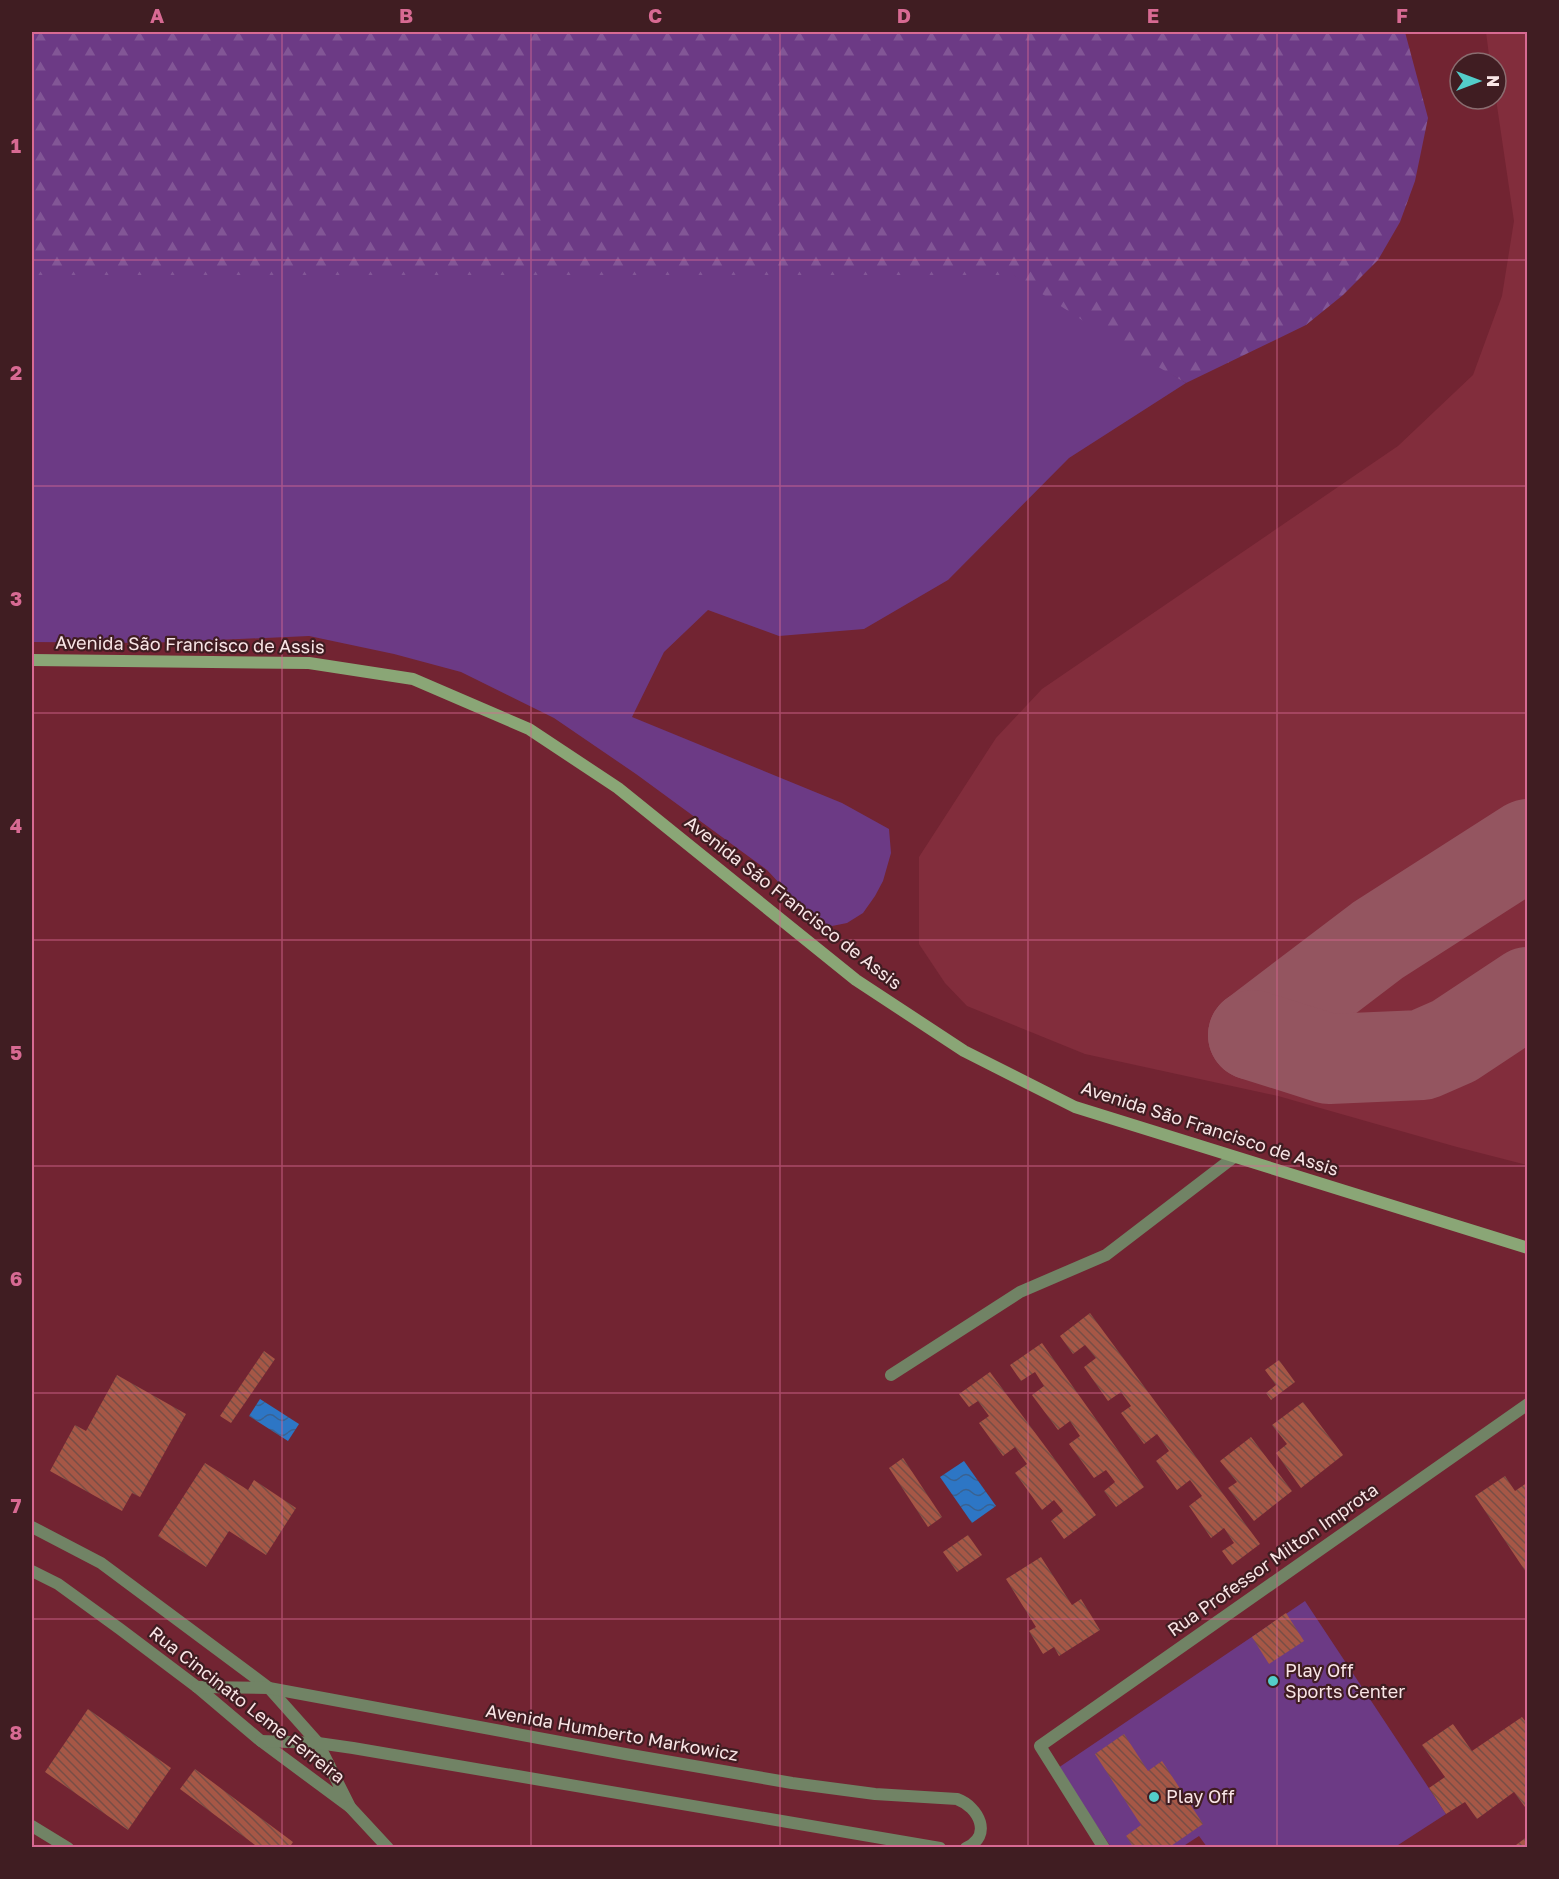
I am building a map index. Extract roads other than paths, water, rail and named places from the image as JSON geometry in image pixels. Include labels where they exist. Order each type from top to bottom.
[{"type":"street","name":"Avenida São Francisco de Assis","points":[[32,660],[309,663],[413,679],[529,729],[618,788],[856,980],[964,1051],[1075,1107],[1527,1248]]},
{"type":"street","points":[[891,1375],[1020,1292],[1106,1255],[1234,1156]]},
{"type":"street","name":"Rua Professor Milton Improta","points":[[1104,1848],[1040,1746],[1527,1404]]},
{"type":"street","name":"Rua Cincinato Leme Ferreira","points":[[32,1527],[101,1563],[269,1688],[318,1743],[350,1807]]},
{"type":"street","name":"Rua Cincinato Leme Ferreira","points":[[32,1571],[58,1584],[197,1687],[261,1741],[350,1807]]},
{"type":"street","name":"Avenida Humberto Markowicz","points":[[197,1687],[269,1688],[792,1783],[875,1794],[957,1799],[971,1807],[980,1820],[977,1839],[966,1848]]},
{"type":"street","points":[[261,1741],[318,1743],[940,1848]]},
{"type":"street","points":[[350,1807],[388,1848]]},
{"type":"street","points":[[32,1826],[68,1848]]},
{"type":"water","points":[[260,1399],[299,1424],[288,1441],[249,1416]]},
{"type":"water","points":[[964,1461],[996,1506],[972,1523],[940,1477]]},
{"type":"place","name":"Play Off Sports Center","points":[[1273,1681]]},
{"type":"place","name":"Play Off","points":[[1154,1797]]}]
